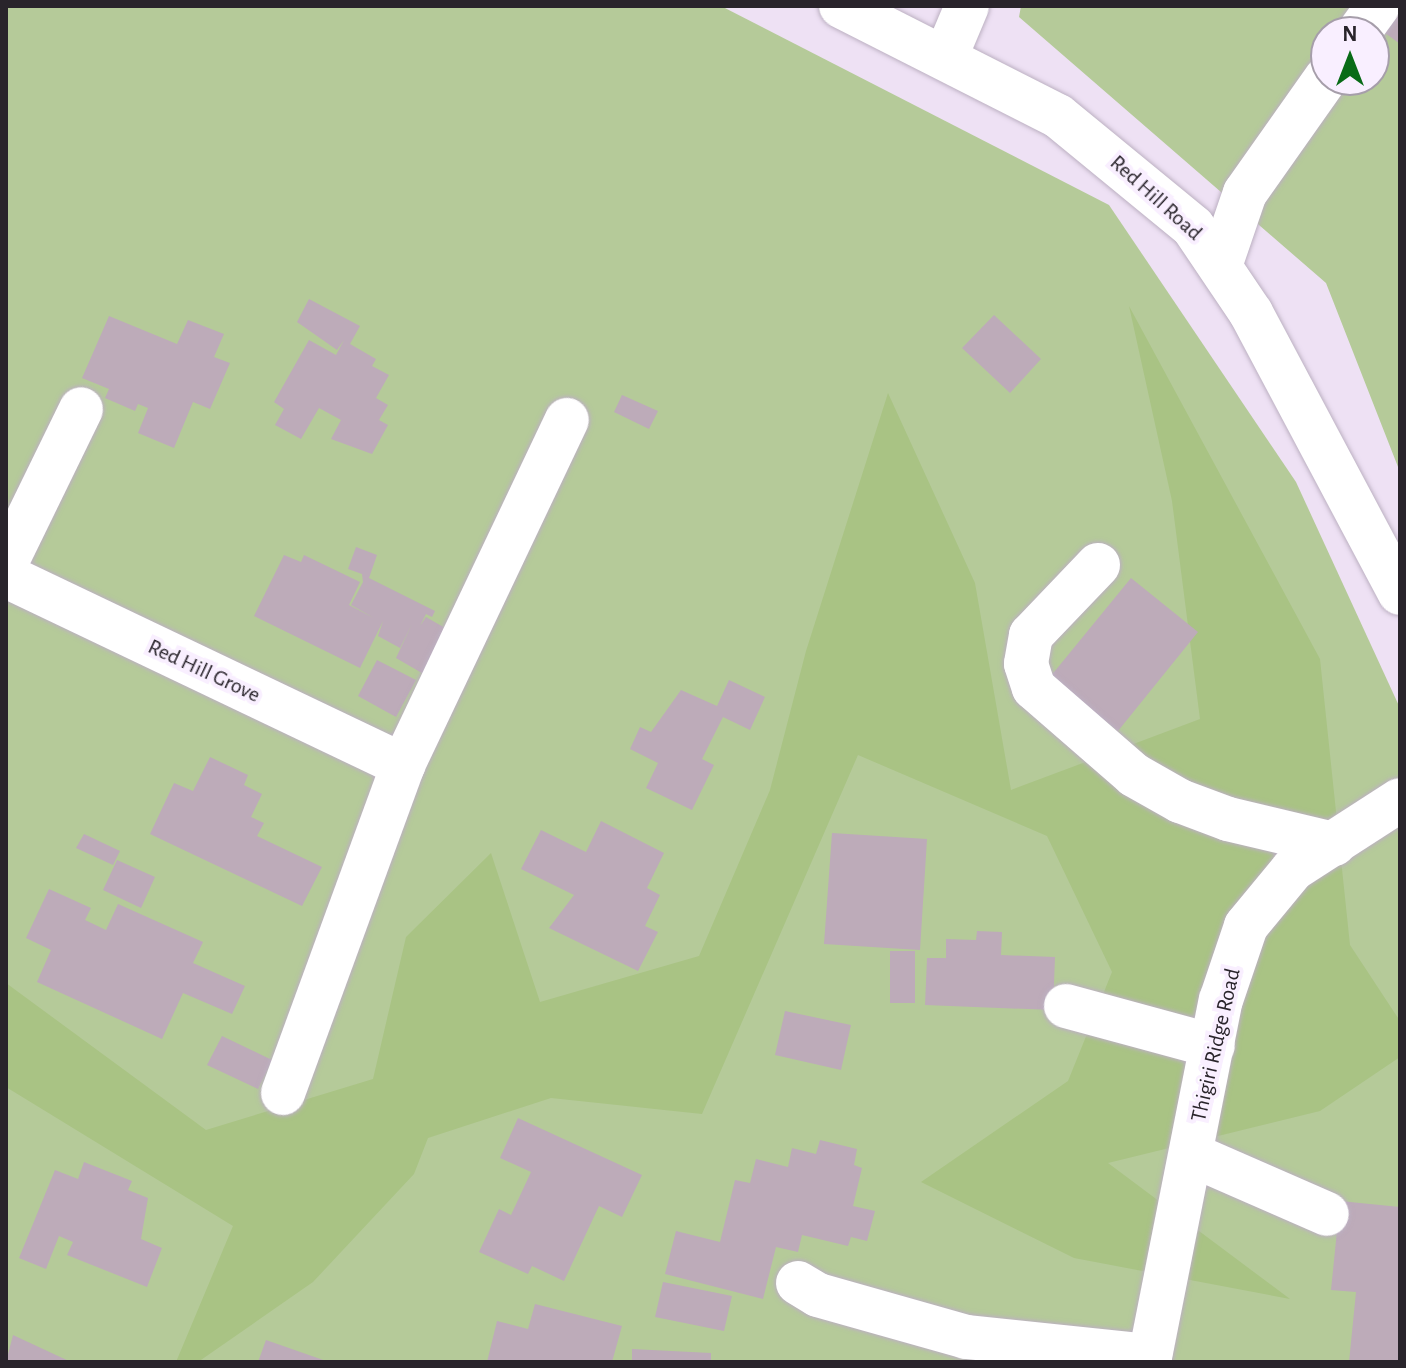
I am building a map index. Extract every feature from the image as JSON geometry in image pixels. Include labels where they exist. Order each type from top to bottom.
[{"type":"street","name":"Red Hill Road","points":[[841,6],[946,56],[1058,116],[1193,227],[1221,263],[1400,593]]},
{"type":"street","points":[[946,56],[967,6]]},
{"type":"street","points":[[1221,263],[1245,193],[1313,96]]},
{"type":"street","points":[[6,563],[81,409]]},
{"type":"street","points":[[283,1093],[403,765],[567,420]]},
{"type":"street","points":[[1098,565],[1031,635],[1026,664],[1034,688],[1134,775],[1180,801],[1334,844]]},
{"type":"street","name":"Red Hill Grove","points":[[6,576],[403,765]]},
{"type":"street","name":"Thigiri Ridge Road","points":[[1150,1359],[1213,1046],[1246,926],[1293,869],[1400,800]]},
{"type":"street","points":[[1066,1006],[1213,1046]]},
{"type":"street","points":[[1192,1155],[1327,1214]]},
{"type":"street","points":[[798,1283],[818,1295],[966,1337],[1150,1359]]},
{"type":"green space","points":[[6,6],[721,6],[1109,205],[1296,482],[1400,708],[1400,1362],[6,1362]]},
{"type":"green space","points":[[1021,6],[1400,6],[1400,472],[1326,283],[1019,17]]},
{"type":"green space","points":[[1129,306],[1320,659],[1350,945],[1400,1021],[1400,1057],[1320,1111],[1108,1163],[1290,1299],[1074,1258],[921,1182],[1068,1081],[1112,972],[1047,836],[858,755],[702,1114],[551,1098],[428,1138],[414,1174],[313,1282],[198,1362],[176,1362],[233,1226],[6,1087],[6,983],[206,1130],[373,1079],[406,937],[491,853],[540,1002],[699,956],[770,790],[806,651],[888,393],[975,583],[1011,790],[1200,719],[1172,501]]},
{"type":"building","points":[[1400,6],[1400,44],[1390,37],[1390,19]]},
{"type":"building","points":[[309,299],[360,326],[350,344],[376,359],[372,366],[389,375],[376,398],[388,405],[379,420],[388,425],[372,454],[331,439],[341,420],[319,408],[301,439],[275,425],[284,409],[274,402],[309,340],[336,355],[344,340],[337,350],[297,322]]},
{"type":"building","points":[[994,315],[1041,359],[1010,393],[962,348]]},
{"type":"building","points":[[109,316],[177,344],[188,320],[224,334],[214,357],[230,363],[210,409],[193,402],[174,448],[138,433],[148,408],[138,404],[135,411],[105,398],[109,389],[82,378]]},
{"type":"building","points":[[622,395],[658,411],[649,429],[614,412]]},
{"type":"building","points":[[356,547],[377,555],[369,578],[435,611],[432,617],[426,614],[420,626],[426,617],[459,636],[427,676],[396,658],[412,624],[400,648],[378,636],[383,621],[360,668],[254,616],[284,555],[301,562],[304,555],[360,582],[349,605],[374,618],[351,605],[363,582],[362,574],[348,569]]},
{"type":"building","points":[[1131,578],[1198,632],[1118,731],[1050,677]]},
{"type":"building","points":[[377,660],[416,680],[396,717],[358,696]]},
{"type":"building","points":[[729,680],[765,697],[750,730],[723,717],[702,759],[714,765],[692,810],[646,788],[658,763],[630,749],[640,727],[651,732],[681,690],[717,706]]},
{"type":"building","points":[[210,757],[248,775],[244,785],[262,794],[251,817],[264,823],[257,836],[322,867],[302,906],[150,834],[174,783],[193,791]]},
{"type":"building","points":[[601,821],[664,853],[647,888],[660,895],[645,926],[658,932],[638,971],[549,928],[574,895],[521,869],[541,830],[586,852]]},
{"type":"building","points":[[832,833],[927,839],[920,950],[824,944]]},
{"type":"building","points":[[84,834],[120,851],[113,865],[76,848]]},
{"type":"building","points":[[117,860],[155,877],[141,908],[103,890]]},
{"type":"building","points":[[49,889],[91,908],[85,920],[106,930],[118,904],[203,942],[193,963],[245,986],[232,1014],[183,993],[162,1039],[37,982],[51,950],[26,938]]},
{"type":"building","points":[[977,931],[1002,932],[1001,955],[1055,957],[1053,1010],[925,1005],[927,958],[946,958],[946,939],[976,940]]},
{"type":"building","points":[[890,951],[915,951],[915,1003],[890,1003]]},
{"type":"building","points":[[785,1011],[851,1025],[841,1070],[775,1055]]},
{"type":"building","points":[[222,1036],[272,1060],[258,1089],[207,1065]]},
{"type":"building","points":[[518,1118],[642,1175],[622,1217],[599,1206],[564,1281],[532,1266],[528,1274],[479,1252],[499,1209],[511,1215],[531,1172],[500,1158]]},
{"type":"building","points":[[820,1140],[857,1149],[854,1165],[862,1168],[853,1206],[875,1211],[867,1241],[851,1237],[848,1246],[802,1235],[798,1252],[776,1247],[763,1299],[665,1274],[676,1231],[720,1242],[735,1180],[750,1183],[756,1159],[788,1167],[792,1148],[816,1154]]},
{"type":"building","points":[[84,1162],[132,1181],[128,1190],[148,1198],[141,1239],[162,1248],[147,1287],[67,1255],[73,1242],[59,1236],[46,1269],[19,1258],[55,1170],[78,1179]]},
{"type":"building","points":[[1340,1201],[1400,1207],[1400,1362],[1349,1362],[1356,1292],[1331,1290]]},
{"type":"building","points":[[663,1282],[732,1296],[724,1331],[655,1317]]},
{"type":"building","points":[[535,1304],[622,1326],[612,1362],[487,1362],[497,1321],[528,1329]]},
{"type":"building","points":[[13,1335],[71,1362],[6,1362]]},
{"type":"building","points":[[266,1340],[329,1362],[258,1362]]},
{"type":"building","points":[[632,1349],[711,1353],[711,1362],[632,1362]]}]
